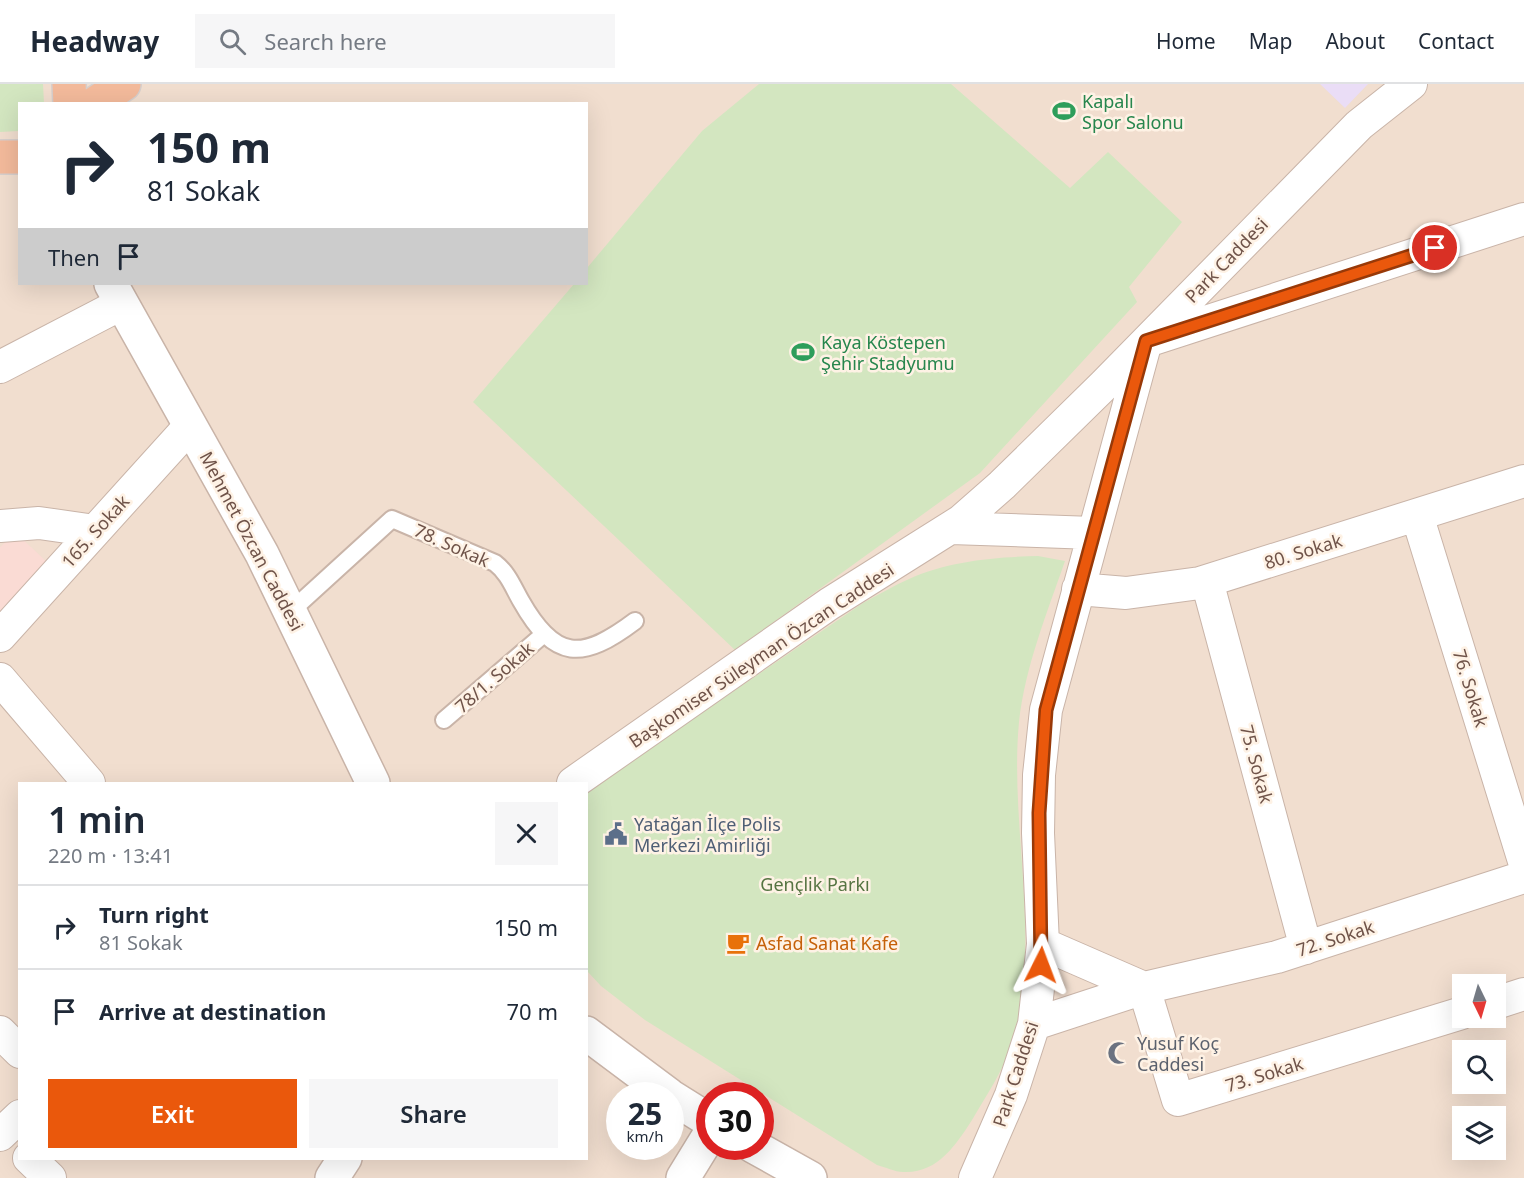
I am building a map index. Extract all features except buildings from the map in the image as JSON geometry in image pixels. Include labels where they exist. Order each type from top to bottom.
[{"type":"highway","points":[[69,84],[70,102]]},
{"type":"highway","points":[[97,102],[124,84]]},
{"type":"street","name":"Park Caddesi","points":[[975,1178],[1011,1095],[1034,1024],[1043,944],[1038,832],[1046,710],[1146,341],[1359,125],[1410,84]]},
{"type":"street","points":[[1146,341],[1524,219]]},
{"type":"street","points":[[0,367],[113,290]]},
{"type":"street","name":"Mehmet Özcan Caddesi","points":[[113,290],[291,611],[374,782]]},
{"type":"street","name":"Başkomiser Süleyman Özcan Caddesi","points":[[574,782],[830,604],[951,528],[1002,485],[1146,341]]},
{"type":"street","name":"165. Sokak","points":[[0,636],[190,426]]},
{"type":"street","name":"80. Sokak","points":[[1078,589],[1126,593],[1166,590],[1207,581],[1524,482]]},
{"type":"street","name":"76. Sokak","points":[[1417,515],[1524,861]]},
{"type":"street","points":[[0,526],[39,523],[95,531]]},
{"type":"street","points":[[951,528],[1093,533]]},
{"type":"street","name":"75. Sokak","points":[[1207,581],[1306,948]]},
{"type":"street","points":[[0,679],[87,782]]},
{"type":"street","name":"72. Sokak","points":[[1034,1024],[1143,988],[1306,948],[1524,877]]},
{"type":"street","points":[[1043,944],[1143,988]]},
{"type":"street","name":"73. Sokak","points":[[1143,988],[1178,1100],[1452,1016]]},
{"type":"street","points":[[1506,1000],[1524,994]]},
{"type":"street","points":[[0,1032],[18,1050]]},
{"type":"street","points":[[588,1034],[652,1082]]},
{"type":"street","points":[[683,1178],[696,1157]]},
{"type":"street","points":[[774,1158],[810,1178]]},
{"type":"street","points":[[31,1160],[50,1178]]},
{"type":"street","points":[[332,1178],[344,1160]]},
{"type":"lane","name":"78. Sokak","points":[[291,611],[392,519],[495,563],[505,570],[535,625],[552,643],[572,649],[597,646],[635,621]]},
{"type":"lane","name":"78/1. Sokak","points":[[444,720],[544,634]]},
{"type":"shaded area","points":[[0,84],[1524,84],[1524,1178],[0,1178]]},
{"type":"shaded area","points":[[1320,84],[1368,84],[1345,108]]},
{"type":"shaded area","points":[[16,533],[47,562],[0,615],[0,547]]},
{"type":"green space","points":[[0,84],[43,84],[44,102],[18,102],[18,131],[0,132]]},
{"type":"green space","name":"Kaya Köstepen Şehir Stadyumu","points":[[759,84],[951,84],[1070,188],[1108,152],[1182,222],[1129,287],[1137,302],[980,473],[735,650],[473,402],[573,285],[588,285],[588,267],[702,131]]},
{"type":"green space","name":"Gençlik Parkı","points":[[1038,556],[1065,561],[1031,661],[1019,722],[1018,802],[1025,925],[1025,965],[1021,1005],[1012,1044],[1004,1064],[959,1139],[936,1163],[915,1171],[903,1172],[877,1165],[774,1101],[774,1082],[744,1082],[645,1020],[601,986],[588,972],[588,790],[863,603],[924,573],[956,564]]},
{"type":"place","name":"Kapalı Spor Salonu","points":[[1064,111]]},
{"type":"place","name":"Kaya Köstepen Şehir Stadyumu","points":[[803,352]]},
{"type":"place","name":"Yatağan İlçe Polis Merkezi Amirliği","points":[[616,834]]},
{"type":"place","name":"Asfad Sanat Kafe","points":[[738,943]]},
{"type":"place","name":"Yusuf Koç Caddesi","points":[[1119,1053]]},
{"type":"route","points":[[1041,965],[1043,944],[1038,832],[1046,710],[1146,341],[1435,248]]}]
